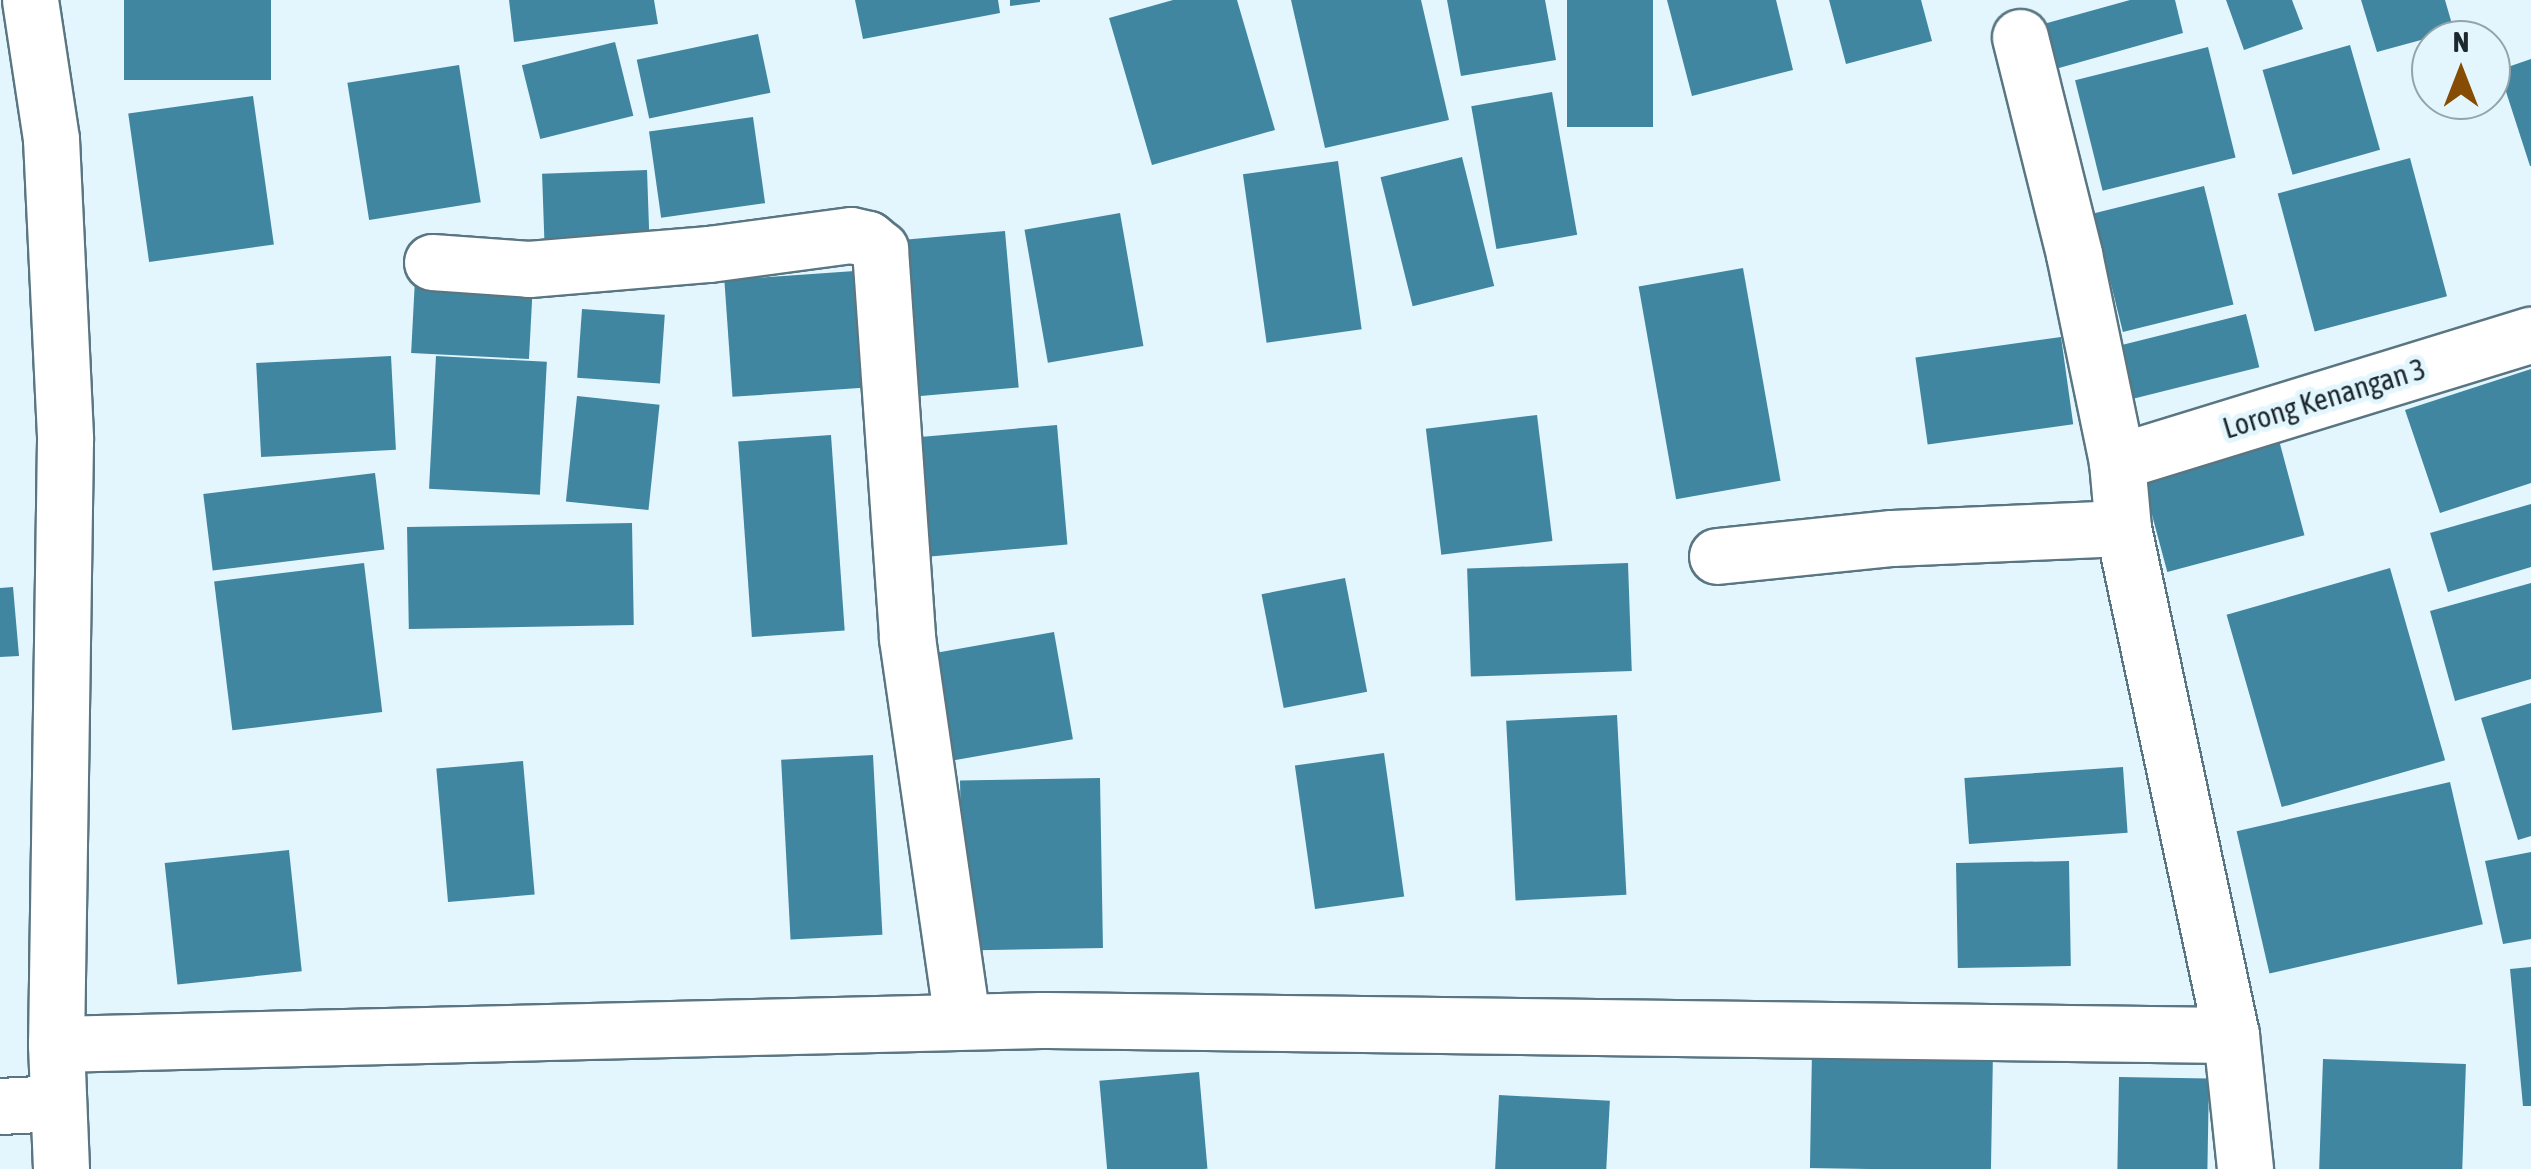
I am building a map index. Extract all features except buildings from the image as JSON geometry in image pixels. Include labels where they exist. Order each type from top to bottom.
[{"type":"street","points":[[30,0],[51,139],[65,440],[56,1044],[61,1169]]},
{"type":"street","points":[[2020,37],[2074,254],[2116,462],[2123,528],[2231,1035],[2245,1169]]},
{"type":"street","points":[[432,262],[529,269],[709,254],[851,235],[868,238],[880,249],[906,638],[962,1021]]},
{"type":"street","name":"Lorong Kenangan 3","points":[[2116,462],[2531,335]]},
{"type":"street","points":[[1718,556],[1892,538],[2123,528]]},
{"type":"street","points":[[56,1044],[962,1021],[2231,1035]]},
{"type":"street","points":[[0,1106],[57,1102]]}]
